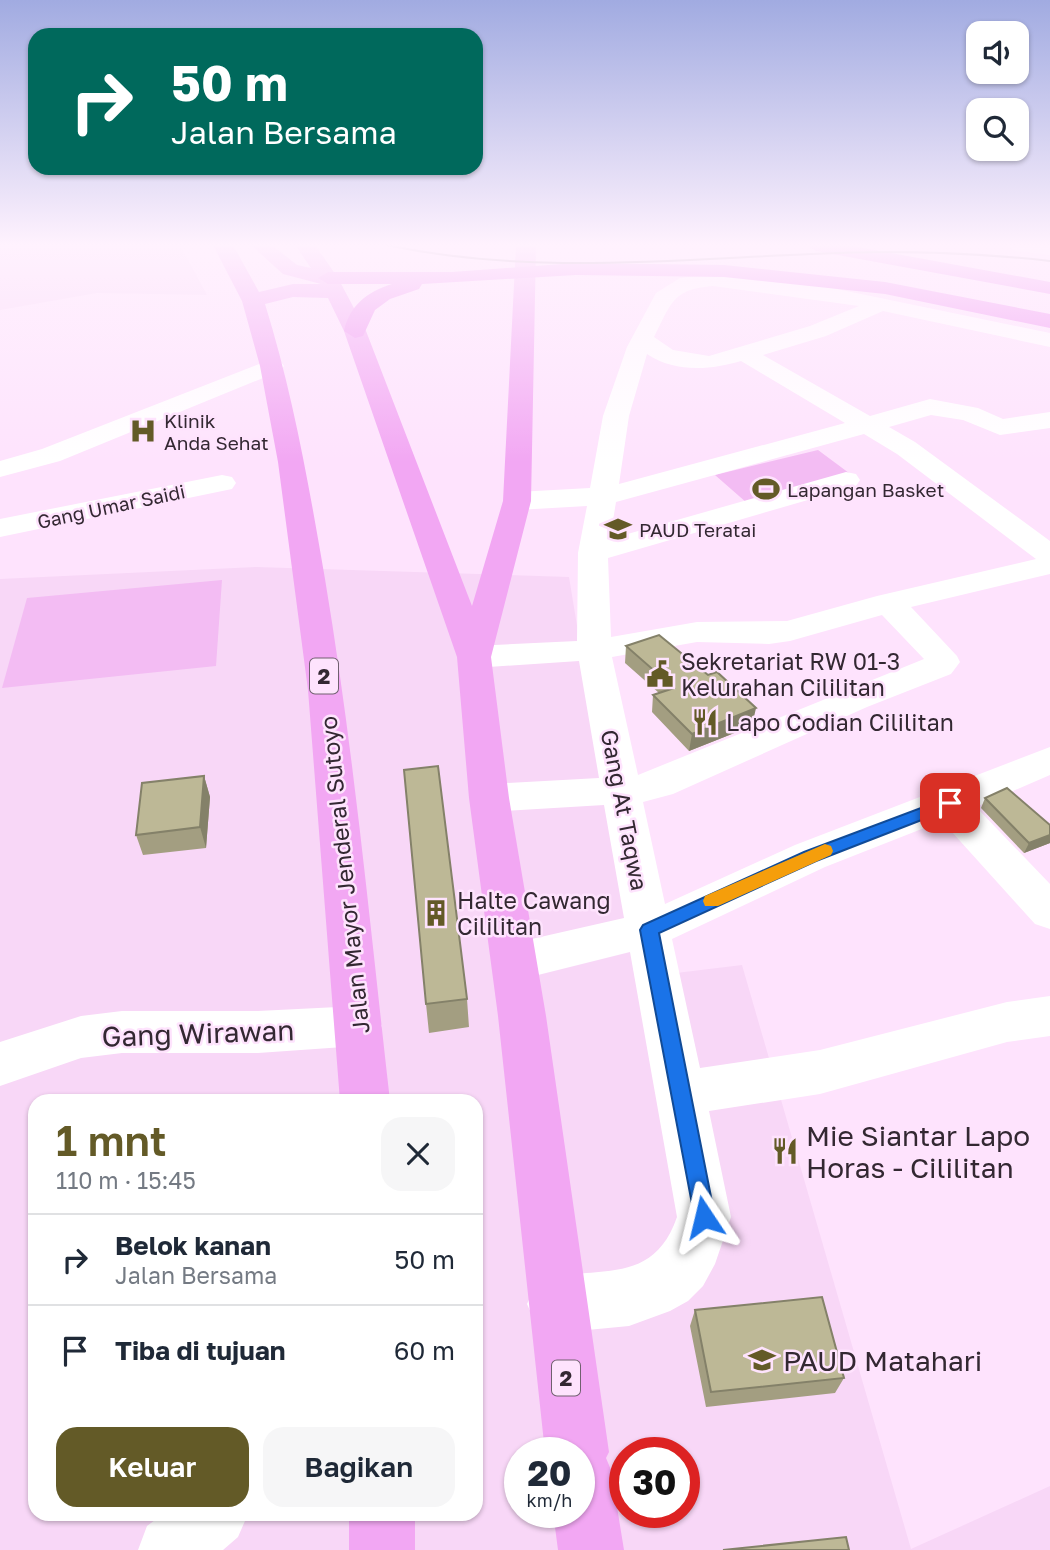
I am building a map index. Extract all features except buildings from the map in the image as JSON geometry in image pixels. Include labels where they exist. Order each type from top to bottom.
[{"type":"highway","name":"Jalan Mayor Jenderal Sutoyo","points":[[258,317],[272,366],[292,462],[326,690],[364,1094]]},
{"type":"highway","name":"2","points":[[348,317],[474,657],[489,798],[514,962],[575,1437]]},
{"type":"highway","points":[[355,331],[357,317]]},
{"type":"highway","points":[[474,657],[517,500],[526,317]]},
{"type":"highway","points":[[1032,317],[1050,321]]},
{"type":"highway","points":[[382,1521],[382,1550]]},
{"type":"highway","points":[[588,1528],[591,1550]]},
{"type":"street","name":"Gang At Taqwa","points":[[556,1304],[622,1301],[646,1293],[665,1282],[698,1243],[704,1217],[594,650],[593,553],[616,416],[643,340],[654,317]]},
{"type":"street","points":[[643,340],[666,356],[710,363],[818,331],[851,317]]},
{"type":"street","name":"Gang At Taqwa","points":[[940,317],[1050,340]]},
{"type":"street","points":[[744,353],[867,424],[942,473],[1048,554]]},
{"type":"street","points":[[0,469],[51,455],[272,366]]},
{"type":"street","points":[[517,500],[604,496],[721,467],[930,407],[969,413],[1008,428],[1050,420]]},
{"type":"street","points":[[593,553],[846,480]]},
{"type":"street","name":"Gang Umar Saidi","points":[[0,528],[222,483]]},
{"type":"street","points":[[474,657],[594,650],[696,632],[779,632],[888,603],[1048,554]]},
{"type":"street","points":[[489,798],[659,784],[854,699],[939,666],[943,662],[940,656],[888,603]]},
{"type":"street","points":[[514,962],[649,930],[810,856],[950,803],[1050,760]]},
{"type":"street","points":[[950,803],[1050,912]]},
{"type":"street","points":[[681,1093],[820,1072],[1007,1022],[1050,1016]]},
{"type":"street","name":"Gang Wirawan","points":[[0,1064],[81,1037],[121,1032],[258,1032],[358,1026]]},
{"type":"street","points":[[171,1550],[206,1521]]},
{"type":"shaded area","name":"Lapangan Basket","points":[[818,450],[853,476],[747,503],[715,475]]},
{"type":"shaded area","points":[[256,567],[569,577],[635,978],[742,965],[911,1549],[1050,1486],[1050,1550],[0,1550],[0,579]]},
{"type":"shaded area","points":[[222,580],[216,666],[2,688],[27,598]]},
{"type":"slow traffic","points":[[712,901],[825,851]]},
{"type":"place","name":"Klinik Anda Sehat","points":[[143,431]]},
{"type":"place","name":"Lapangan Basket","points":[[766,489]]},
{"type":"place","name":"PAUD Teratai","points":[[618,529]]},
{"type":"place","name":"Sekretariat RW 01-3 Kelurahan Cililitan","points":[[660,674]]},
{"type":"place","name":"Lapo Codian Cililitan","points":[[705,722]]},
{"type":"place","name":"Halte Cawang Cililitan","points":[[436,913]]},
{"type":"place","name":"Mie Siantar Lapo Horas - Cililitan","points":[[785,1151]]},
{"type":"place","name":"PAUD Matahari","points":[[762,1360]]},
{"type":"route","points":[[704,1217],[649,930],[810,856],[950,803]]}]
